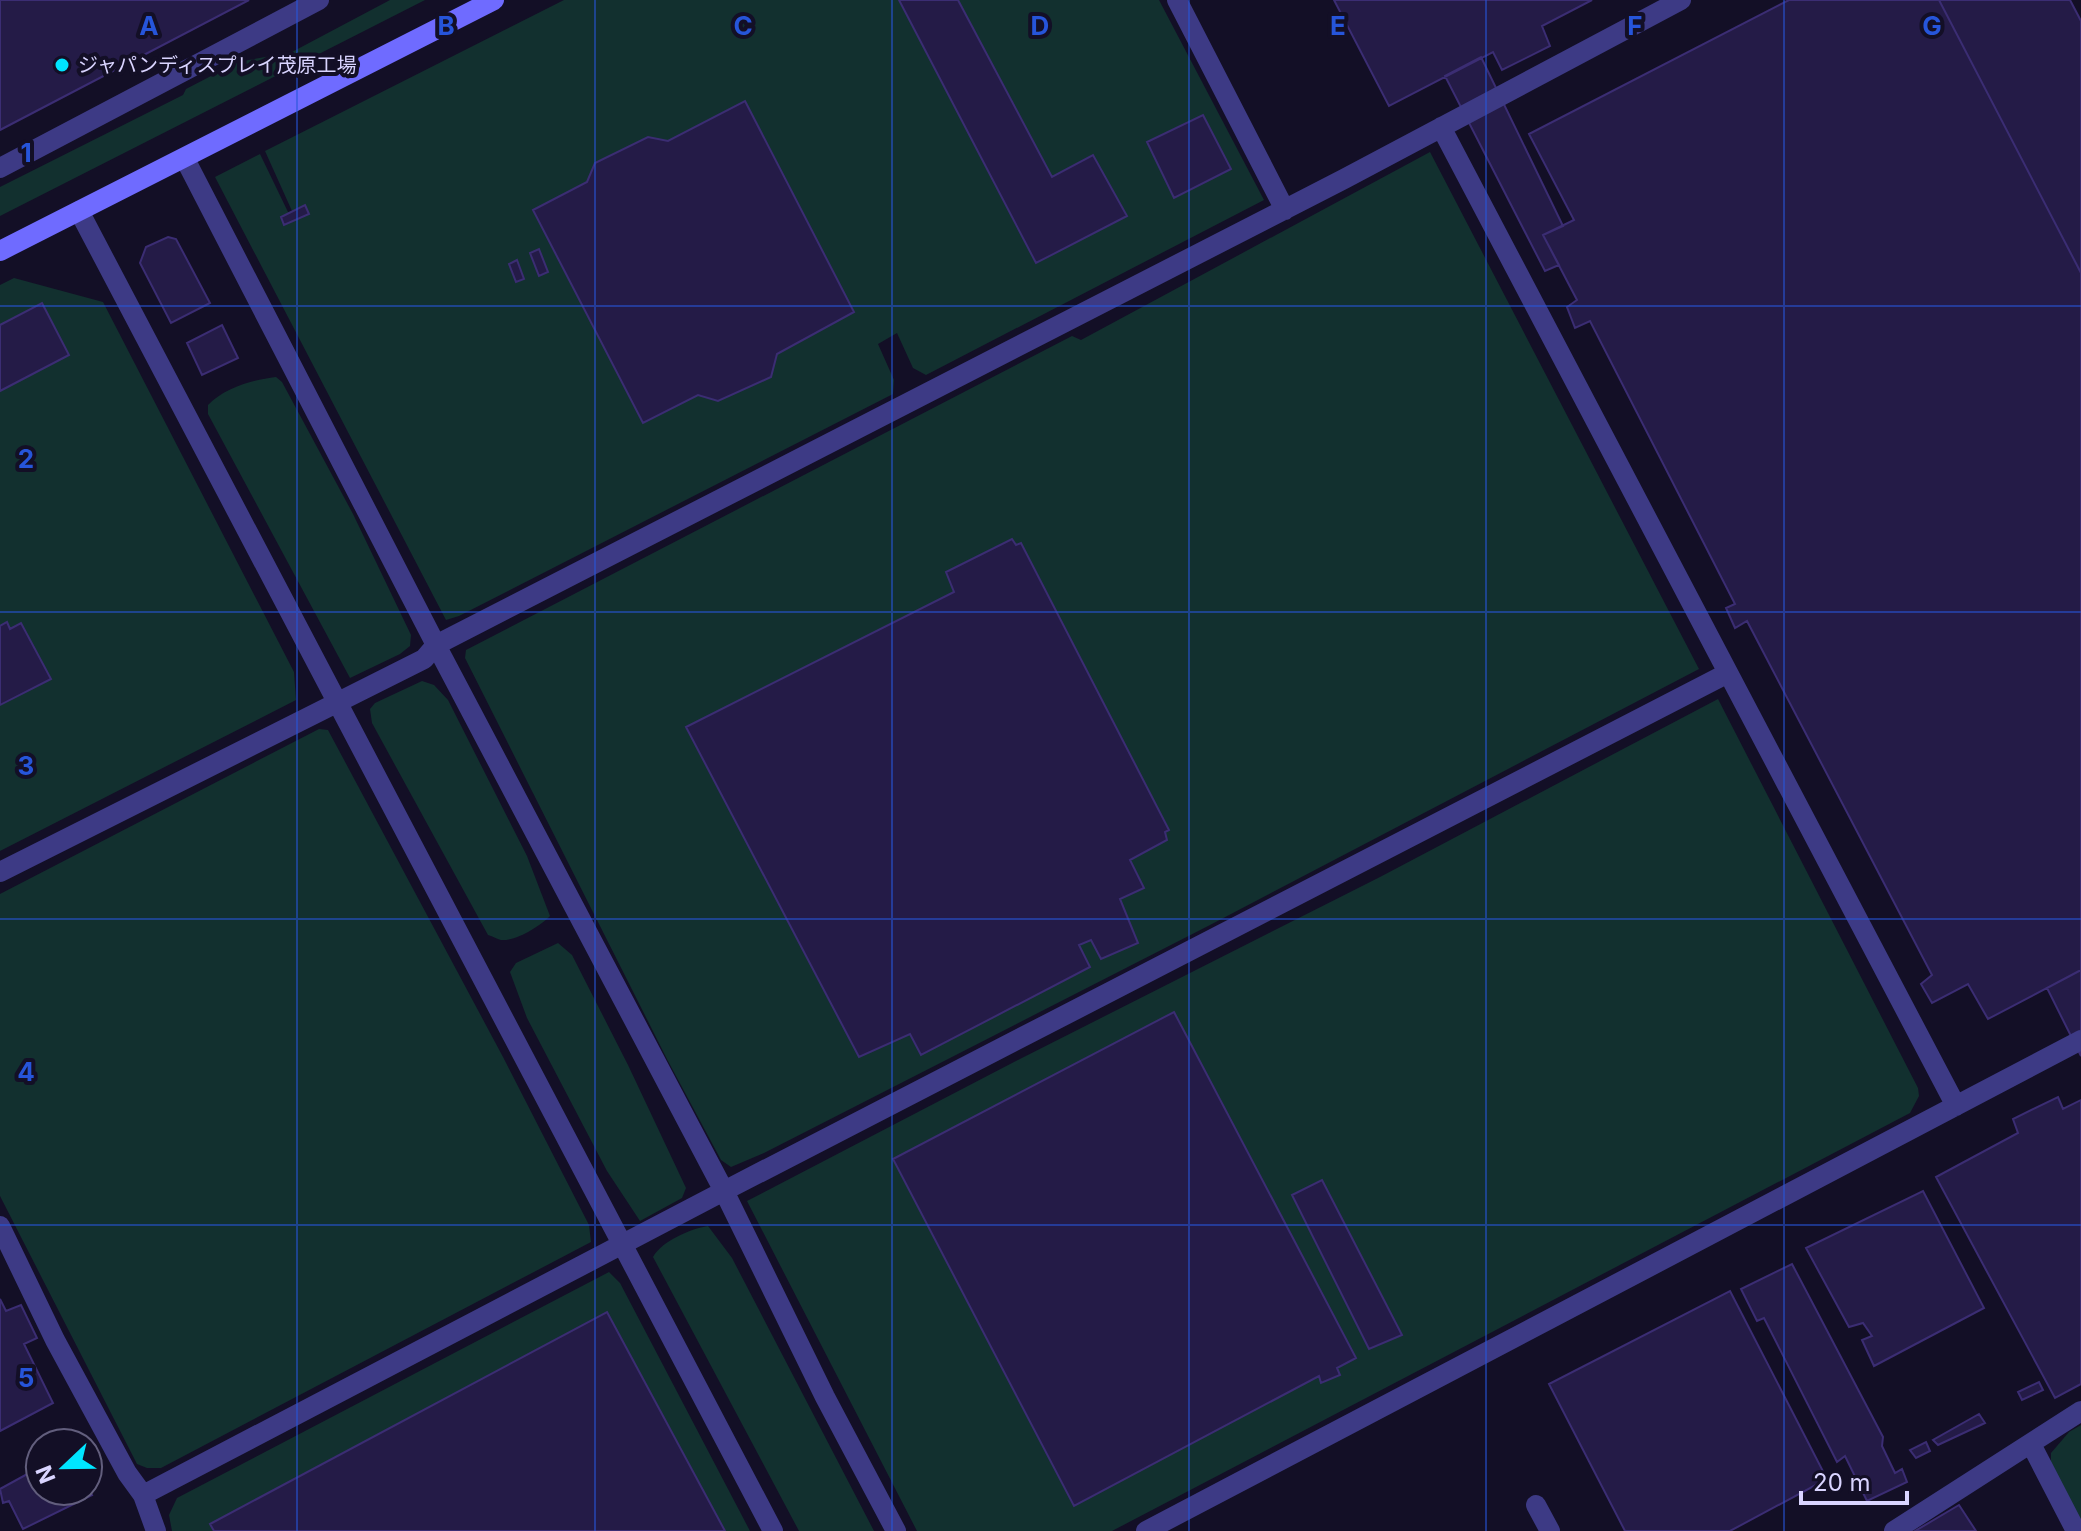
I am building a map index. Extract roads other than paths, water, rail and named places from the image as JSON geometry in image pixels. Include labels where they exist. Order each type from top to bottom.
[{"type":"street","points":[[0,168],[319,0]]},
{"type":"street","points":[[0,251],[494,0]]},
{"type":"street","points":[[1177,0],[1285,210]]},
{"type":"street","points":[[0,872],[424,659],[436,645],[1285,210],[1681,0]]},
{"type":"street","points":[[1441,127],[1956,1106]]},
{"type":"street","points":[[185,159],[436,645],[724,1191],[825,1397],[896,1531]]},
{"type":"street","points":[[79,211],[773,1531]]},
{"type":"street","points":[[143,1495],[1728,673]]},
{"type":"street","points":[[1146,1531],[2081,1040]]},
{"type":"street","points":[[0,1226],[62,1353],[127,1473],[143,1495],[156,1531]]},
{"type":"street","points":[[1894,1531],[2081,1411]]},
{"type":"street","points":[[2031,1444],[2076,1531]]},
{"type":"street","points":[[1536,1505],[1550,1531]]},
{"type":"place","name":"ジャパンディスプレイ茂原工場","points":[[62,65]]}]
